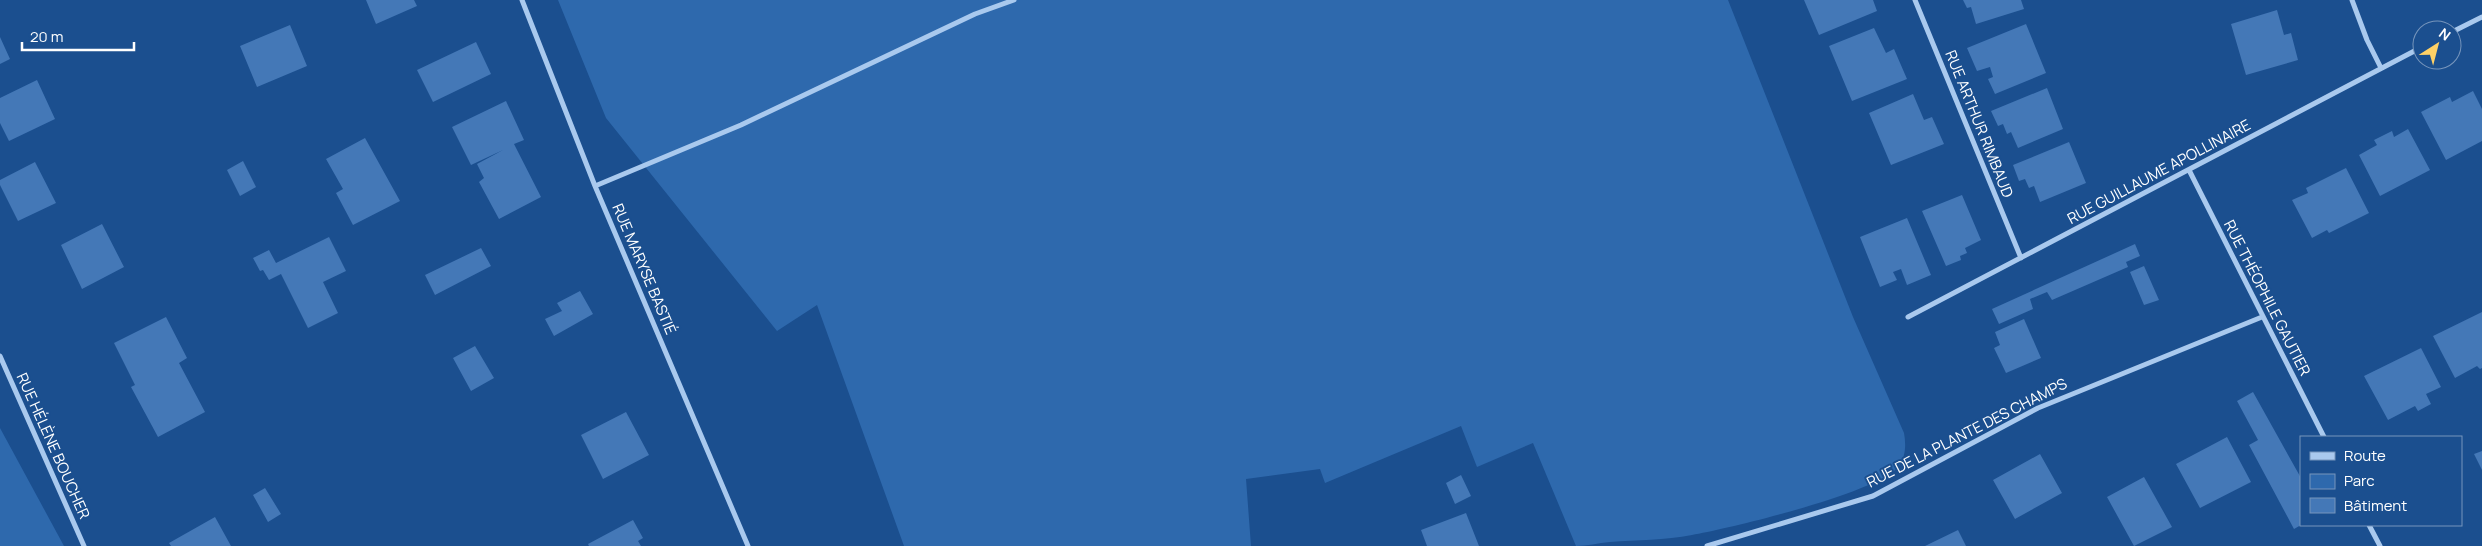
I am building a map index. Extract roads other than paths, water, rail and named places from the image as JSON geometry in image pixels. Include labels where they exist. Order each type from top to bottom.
[{"type":"street","name":"RUE MARYSE BASTIÉ","points":[[522,0],[595,186],[748,546]]},
{"type":"street","points":[[595,186],[741,125],[975,14],[1014,0]]},
{"type":"street","name":"RUE ARTHUR RIMBAUD","points":[[1915,0],[2021,258]]},
{"type":"street","points":[[2352,0],[2367,40],[2381,68]]},
{"type":"street","points":[[2462,27],[2482,17]]},
{"type":"street","name":"RUE GUILLAUME APOLLINAIRE","points":[[1908,318],[2412,52]]},
{"type":"street","name":"RUE THÉOPHILE GAUTIER","points":[[2189,170],[2323,436]]},
{"type":"street","name":"RUE DE LA PLANTE DES CHAMPS","points":[[1707,546],[1873,496],[2038,408],[2262,317]]},
{"type":"street","name":"RUE HÉLÈNE BOUCHER","points":[[0,356],[84,546]]},
{"type":"street","points":[[2370,526],[2380,546]]}]
